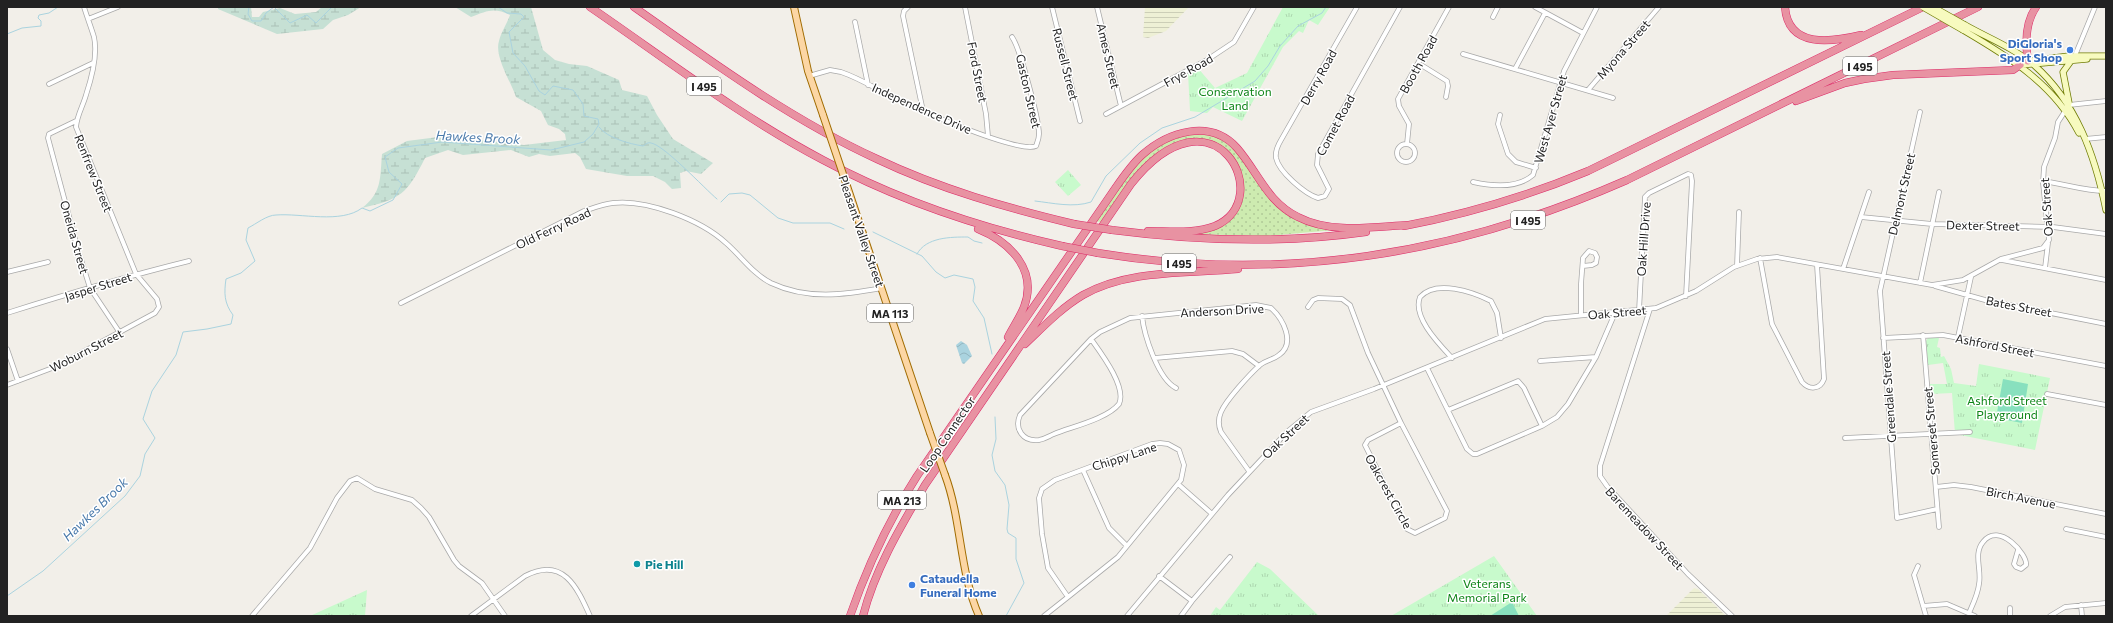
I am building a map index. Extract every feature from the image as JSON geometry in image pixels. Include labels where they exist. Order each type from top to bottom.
[{"type":"highway","name":"I 495","points":[[590,7],[766,128],[822,160],[871,184],[953,217],[1009,234],[1098,253],[1163,261],[1260,265],[1299,264],[1383,255],[1446,242],[1506,227],[1570,205],[1627,180],[1978,7]]},
{"type":"highway","name":"I 495","points":[[634,7],[782,108],[875,159],[965,194],[1074,224],[1121,232],[1194,239],[1266,240],[1331,236],[1408,225],[1494,205],[1576,176],[1701,117],[1923,7]]},
{"type":"highway","points":[[1785,7],[1787,18],[1792,28],[1802,36],[1811,40],[1840,40],[1871,33]]},
{"type":"highway","points":[[2030,63],[2026,36],[2030,18],[2036,7]]},
{"type":"highway","points":[[1776,107],[1845,83],[1864,79],[1893,75],[2013,70],[2018,64]]},
{"type":"highway","points":[[973,395],[1126,174],[1151,148],[1175,134],[1186,131],[1202,130],[1216,134],[1231,143],[1240,151],[1270,196],[1288,212],[1310,222],[1346,228],[1408,225]]},
{"type":"highway","points":[[1014,354],[1126,190],[1154,159],[1179,144],[1192,141],[1204,142],[1219,148],[1236,166],[1240,178],[1238,201],[1230,214],[1216,225],[1192,230],[1121,232]]},
{"type":"highway","points":[[953,217],[1005,244],[1021,262],[1027,280],[1027,294],[1024,307],[973,395]]},
{"type":"highway","points":[[1014,354],[1061,310],[1084,295],[1104,286],[1130,278],[1233,269],[1260,265]]},
{"type":"highway","name":"Loop Connector","points":[[863,616],[875,583],[899,529],[926,485],[1014,354]]},
{"type":"highway","name":"Loop Connector","points":[[850,616],[876,550],[898,506],[940,441],[973,395]]},
{"type":"main road","name":"Pleasant Valley Street","points":[[794,7],[809,76],[882,288],[956,511],[966,578],[979,616]]},
{"type":"main road","points":[[1923,7],[2030,63],[2069,105]]},
{"type":"main road","points":[[1933,7],[2018,64],[2050,91],[2066,110],[2091,157]]},
{"type":"main road","points":[[2018,64],[2106,56]]},
{"type":"main road","points":[[2073,59],[2063,72],[2069,105],[2085,139],[2104,191],[2106,210]]},
{"type":"street","name":"Renfrew Street","points":[[84,7],[94,37],[93,63],[88,88],[76,121],[78,134],[136,274],[157,299],[159,306]]},
{"type":"street","points":[[88,19],[118,7]]},
{"type":"street","points":[[908,7],[904,10],[903,16],[923,111]]},
{"type":"street","name":"Ford Street","points":[[965,7],[986,114],[988,136]]},
{"type":"street","name":"Russell Street","points":[[1052,7],[1080,121]]},
{"type":"street","name":"Ames Street","points":[[1097,7],[1120,106]]},
{"type":"street","name":"Frye Road","points":[[1106,114],[1207,60],[1234,42],[1254,7]]},
{"type":"street","name":"Derry Road","points":[[1278,147],[1357,7]]},
{"type":"street","name":"Comet Road","points":[[1278,147],[1277,160],[1294,182],[1316,198],[1325,196],[1328,187],[1317,166],[1318,154],[1400,7]]},
{"type":"street","name":"Booth Road","points":[[1407,144],[1409,124],[1398,102],[1449,7]]},
{"type":"street","points":[[1493,17],[1498,7]]},
{"type":"street","points":[[1535,7],[1583,33]]},
{"type":"street","name":"West Ayer Street","points":[[1472,182],[1500,186],[1529,178],[1536,168],[1566,65],[1597,7]]},
{"type":"street","name":"Myona Street","points":[[1588,90],[1659,7]]},
{"type":"street","points":[[2073,59],[2095,7]]},
{"type":"street","points":[[1515,69],[1545,12]]},
{"type":"street","points":[[855,22],[868,85]]},
{"type":"street","name":"Gaston Street","points":[[1012,36],[1019,50],[1038,126],[1039,134],[1036,146]]},
{"type":"street","points":[[1463,54],[1614,98]]},
{"type":"street","points":[[49,84],[93,63]]},
{"type":"street","points":[[1418,63],[1444,78],[1448,86],[1446,97]]},
{"type":"street","name":"Independence Drive","points":[[809,76],[824,71],[836,70],[923,111],[988,136],[1020,147],[1031,148],[1036,146]]},
{"type":"street","points":[[2069,105],[2106,101]]},
{"type":"street","name":"Oak Street","points":[[1127,616],[1212,513],[1249,471],[1288,431],[1311,412],[1382,386],[1545,319],[1650,309],[1686,296],[1737,266],[1760,258],[1777,257],[1932,286],[1970,277],[2001,259],[2042,248],[2048,243],[2048,227],[2043,181],[2044,167],[2055,138],[2056,126],[2069,105]]},
{"type":"street","name":"Delmont Street","points":[[1882,276],[1920,112]]},
{"type":"street","points":[[1500,116],[1498,124],[1508,154],[1516,162],[1536,168]]},
{"type":"street","name":"Oneida Street","points":[[76,121],[49,134],[78,250],[90,288],[120,332]]},
{"type":"street","points":[[2085,139],[2106,137]]},
{"type":"street","name":"Booth Road","points":[[1407,144],[1415,151],[1413,158],[1407,161],[1401,159],[1398,154],[1399,147],[1407,144]]},
{"type":"street","name":"Oak Hill Drive","points":[[1639,311],[1644,198],[1648,193],[1688,174],[1691,175],[1692,181],[1686,296]]},
{"type":"street","points":[[2043,181],[2062,183],[2087,191],[2104,191]]},
{"type":"street","points":[[1843,269],[1869,192]]},
{"type":"street","points":[[1920,283],[1940,192]]},
{"type":"street","name":"Old Ferry Road","points":[[401,303],[584,211],[613,203],[646,206],[691,221],[725,242],[756,273],[770,282],[787,289],[823,295],[860,292],[882,288]]},
{"type":"street","points":[[1737,266],[1739,212]]},
{"type":"street","name":"Dexter Street","points":[[1861,217],[1932,224],[2048,227],[2106,234]]},
{"type":"street","points":[[2045,268],[2048,243]]},
{"type":"street","points":[[1760,258],[1772,324],[1802,382],[1807,387],[1814,388],[1821,385],[1824,379],[1817,265]]},
{"type":"street","points":[[2001,259],[2106,280]]},
{"type":"street","name":"Jasper Street","points":[[7,313],[136,274],[189,261]]},
{"type":"street","points":[[7,272],[48,262]]},
{"type":"street","points":[[1581,315],[1583,266]]},
{"type":"street","name":"Greendale Street","points":[[1882,276],[1880,291],[1897,518],[1938,509]]},
{"type":"street","points":[[1958,337],[1968,296],[1970,277]]},
{"type":"street","name":"Bates Street","points":[[1932,286],[1968,296],[2106,324]]},
{"type":"street","points":[[1452,358],[1431,334],[1418,309],[1420,297],[1427,292],[1459,289],[1491,301],[1497,313],[1501,338]]},
{"type":"street","name":"Oakcrest Circle","points":[[1308,307],[1313,300],[1318,298],[1342,299],[1347,301],[1352,309],[1361,336],[1382,386],[1447,511],[1445,518],[1415,533],[1407,529],[1365,445],[1368,440],[1401,423]]},
{"type":"street","name":"Anderson Drive","points":[[1091,339],[1109,366],[1119,388],[1119,404],[1107,413],[1045,438],[1032,439],[1021,435],[1017,427],[1020,415],[1091,339],[1115,324],[1142,316],[1256,305],[1271,308],[1284,326],[1287,344],[1280,355],[1259,366],[1225,404],[1219,421],[1221,432],[1228,444],[1249,471]]},
{"type":"street","name":"Woburn Street","points":[[7,384],[55,368],[155,313],[159,306]]},
{"type":"street","name":"Baremeadow Street","points":[[1650,309],[1599,473],[1607,486],[1688,574],[1732,616]]},
{"type":"street","points":[[1427,368],[1467,449],[1473,454],[1481,453],[1542,426],[1562,411],[1596,357],[1615,313]]},
{"type":"street","points":[[1142,316],[1144,330],[1155,358],[1166,381],[1176,388]]},
{"type":"street","name":"Somerset Street","points":[[1923,335],[1939,527]]},
{"type":"street","name":"Ashford Street","points":[[1883,338],[1943,335],[2106,366]]},
{"type":"street","points":[[7,349],[18,381]]},
{"type":"street","points":[[1155,358],[1232,351],[1243,354],[1259,366]]},
{"type":"street","points":[[1540,361],[1596,357]]},
{"type":"street","points":[[1448,410],[1518,381],[1524,388],[1542,426]]},
{"type":"street","points":[[2047,394],[2106,405]]},
{"type":"street","points":[[1845,438],[1970,432]]},
{"type":"street","name":"Chippy Lane","points":[[1044,616],[1068,597],[1118,557],[1178,484],[1184,470],[1179,450],[1168,444],[1152,444],[1050,482],[1042,489],[1039,498],[1045,558],[1051,573],[1068,597]]},
{"type":"street","points":[[1083,470],[1109,528],[1127,546]]},
{"type":"street","points":[[252,616],[310,548],[341,491],[350,481],[357,478],[376,489],[412,500],[421,508],[429,517],[457,564],[478,579],[505,616]]},
{"type":"street","points":[[1178,484],[1212,513]]},
{"type":"street","name":"Birch Avenue","points":[[1936,487],[1954,485],[1971,487],[2106,514]]},
{"type":"street","points":[[2066,529],[2106,537]]},
{"type":"street","points":[[1969,613],[1980,583],[1978,553],[1982,543],[1990,537],[2000,535],[2008,539],[2018,550]]},
{"type":"street","points":[[1181,616],[1230,557]]},
{"type":"street","points":[[1918,566],[1914,575],[1926,616]]},
{"type":"street","points":[[471,616],[533,572],[552,571],[569,577],[574,583],[590,616]]},
{"type":"street","points":[[1159,576],[1192,601]]},
{"type":"street","points":[[2050,616],[2065,607],[2106,603]]},
{"type":"street","points":[[1923,606],[1947,604],[1975,616]]},
{"type":"street","points":[[2081,605],[2082,616]]},
{"type":"street","points":[[2010,608],[2010,616]]},
{"type":"green space","points":[[218,7],[251,7],[252,17],[259,17],[263,12],[280,8],[295,14],[316,12],[322,7],[361,7],[348,15],[333,20],[323,29],[277,34],[218,9]]},
{"type":"green space","points":[[455,7],[531,7],[543,50],[555,60],[569,64],[587,66],[619,80],[622,90],[647,96],[657,115],[673,139],[713,163],[701,174],[686,171],[680,173],[681,188],[672,189],[665,182],[653,176],[627,176],[586,169],[580,157],[575,153],[550,156],[539,154],[529,157],[511,150],[463,155],[448,150],[425,158],[413,180],[394,198],[362,208],[369,202],[377,191],[380,178],[382,154],[407,141],[446,136],[524,145],[566,140],[565,134],[559,129],[548,125],[541,111],[516,97],[501,61],[498,47],[500,38],[510,15],[499,11],[490,11],[471,17]]},
{"type":"green space","points":[[1145,7],[1189,7],[1166,31],[1148,38],[1143,37]]},
{"type":"green space","name":"Conservation Land","points":[[1283,7],[1330,7],[1318,25],[1309,20],[1303,33],[1299,31],[1283,47],[1242,121],[1213,107],[1207,113],[1190,111],[1188,73],[1197,67],[1215,88],[1247,73]]},
{"type":"green space","points":[[1185,133],[1207,134],[1228,144],[1245,163],[1266,194],[1287,214],[1302,221],[1334,230],[1267,236],[1185,234],[1223,223],[1241,189],[1223,149],[1197,141],[1188,140],[1175,143],[1162,150],[1149,160],[1127,185],[1101,222],[1094,221],[1124,177],[1148,152]]},
{"type":"green space","points":[[1068,170],[1081,185],[1068,196],[1055,182]]},
{"type":"green space","name":"Ashford Street Playground","points":[[1928,338],[1939,338],[1937,347],[1940,348],[1941,357],[1944,356],[1951,369],[1954,383],[1976,386],[1979,364],[2050,378],[2035,450],[1955,434],[1952,393],[1931,394],[1930,384],[1947,384],[1943,363],[1928,365],[1926,341]]},
{"type":"green space","points":[[2003,379],[2028,384],[2022,423],[1996,418]]},
{"type":"green space","name":"Veterans Memorial Park","points":[[1494,556],[1537,616],[1391,616]]},
{"type":"green space","points":[[1257,562],[1270,569],[1319,616],[1210,616],[1216,607],[1220,610]]},
{"type":"green space","points":[[1694,588],[1698,589],[1726,616],[1666,616]]},
{"type":"green space","points":[[367,590],[365,616],[310,616]]},
{"type":"green space","points":[[1512,602],[1519,616],[1490,616]]},
{"type":"water","points":[[961,341],[967,345],[972,356],[964,364],[962,363],[956,345]]},
{"type":"waterway","points":[[7,34],[22,28],[41,26],[41,21],[38,18],[39,15],[49,13],[58,7]]},
{"type":"waterway","points":[[249,7],[248,14],[252,21],[261,21],[266,13],[274,7],[290,23],[307,15],[316,23],[332,7]]},
{"type":"waterway","name":"Hawkes Brook","points":[[7,596],[43,571],[125,496],[140,476],[145,454],[155,438],[143,419],[152,391],[176,355],[183,332],[231,324],[233,315],[225,298],[226,279],[241,273],[255,261],[246,240],[248,228],[273,215],[320,217],[343,216],[362,208],[370,211],[393,200],[402,184],[389,172],[385,157],[398,148],[442,142],[551,150],[584,142],[593,134],[599,124],[598,119],[584,116],[583,104],[573,90],[553,86],[545,95],[539,91],[525,66],[513,53],[509,32],[524,17],[521,14],[507,13],[498,7]]},
{"type":"waterway","points":[[1035,201],[1070,205],[1091,202],[1106,176],[1140,143],[1162,128],[1195,117],[1255,81],[1268,66],[1280,46],[1298,26],[1322,13],[1326,7]]},
{"type":"waterway","points":[[599,127],[607,134],[625,142],[643,146],[647,143],[651,143],[657,146],[665,151],[717,199]]},
{"type":"waterway","points":[[721,202],[729,194],[742,193],[750,195],[778,218],[793,223],[830,223],[844,229]]},
{"type":"waterway","points":[[873,232],[922,256],[936,272],[945,278],[954,275],[973,279],[975,287],[973,301],[984,318],[992,354]]},
{"type":"waterway","points":[[917,254],[926,244],[940,239],[968,237],[974,241],[982,243]]},
{"type":"waterway","points":[[995,417],[996,439],[992,455],[995,471],[1005,485],[1009,505],[1007,529],[1008,533],[1016,538],[1016,559],[1024,583],[1006,616]]},
{"type":"place","name":"DiGloria's Sport Shop","points":[[2070,50]]},
{"type":"place","name":"Pie Hill","points":[[637,564]]},
{"type":"place","name":"Cataudella Funeral Home","points":[[912,585]]}]
